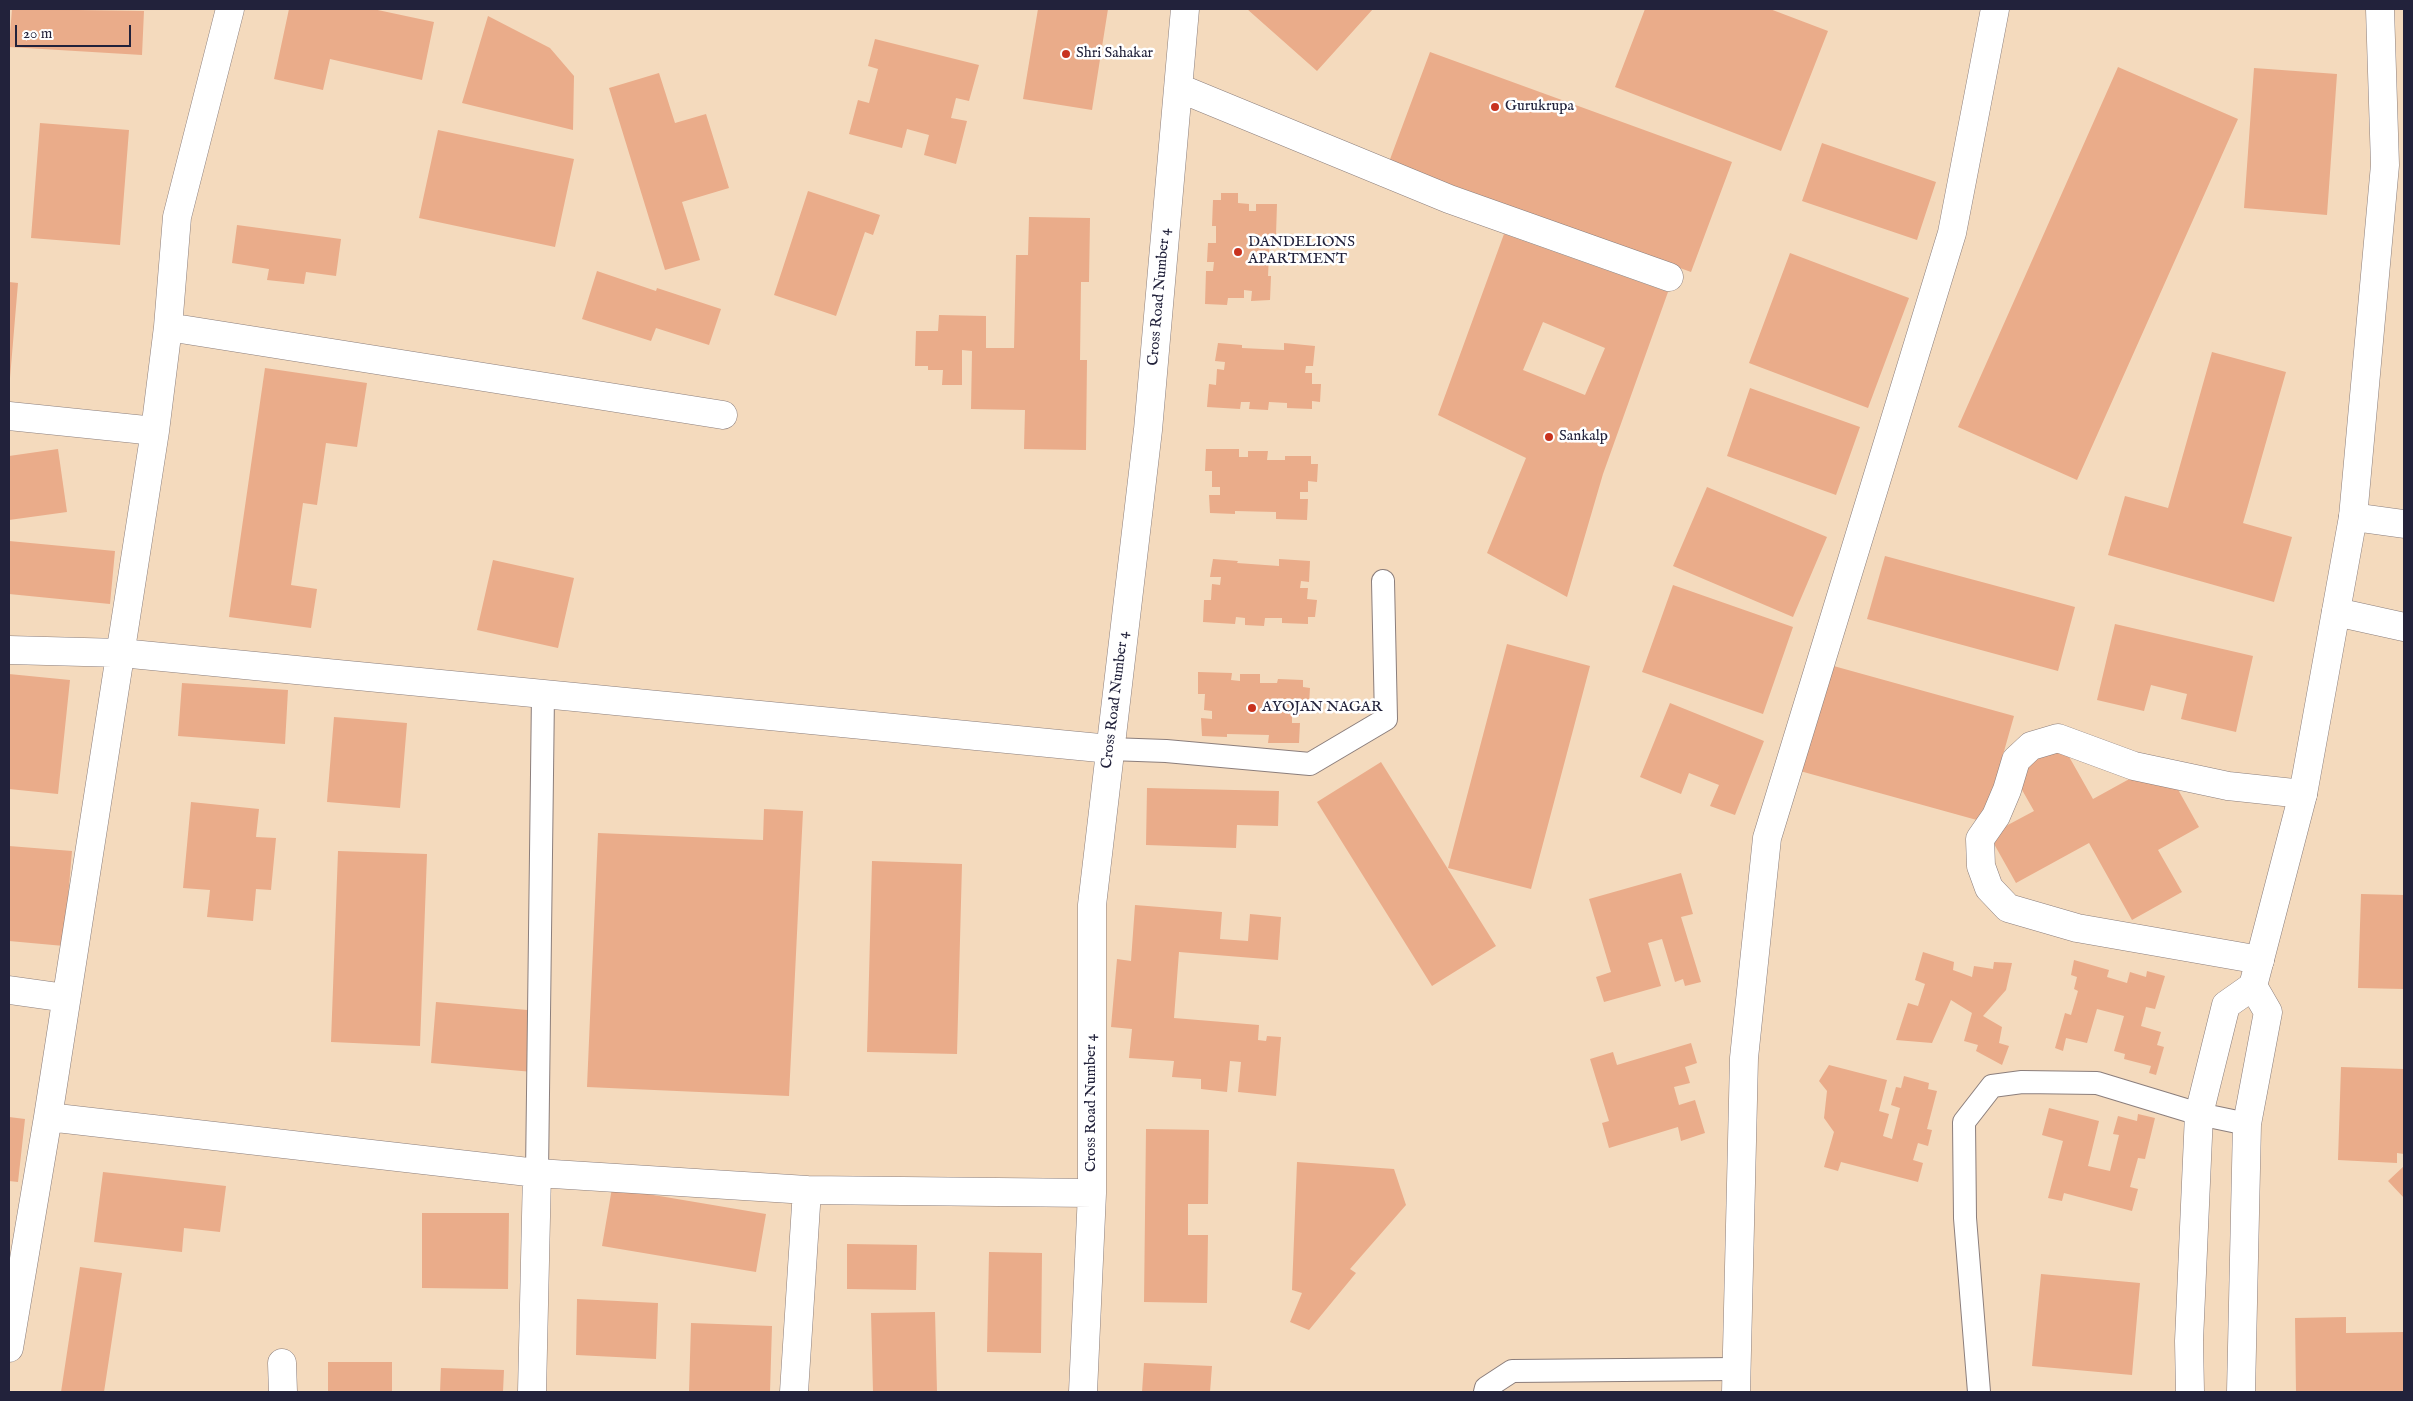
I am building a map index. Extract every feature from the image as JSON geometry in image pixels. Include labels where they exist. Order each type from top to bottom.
[{"type":"street","points":[[9,1348],[18,1233],[48,1117],[155,431],[168,327],[177,216],[230,9]]},
{"type":"street","name":"Cross Road Number 4","points":[[1083,1392],[1092,1193],[1092,905],[1148,430],[1185,9]]},
{"type":"street","points":[[1736,1381],[1744,1058],[1767,838],[1952,233],[1995,9]]},
{"type":"street","points":[[2190,1392],[2189,1340],[2199,1114],[2226,1005],[2257,973],[2303,794],[2354,517],[2385,165],[2380,9]]},
{"type":"street","points":[[1179,88],[1449,198],[1669,277]]},
{"type":"street","points":[[168,327],[724,415]]},
{"type":"street","points":[[9,416],[155,431]]},
{"type":"street","points":[[2354,517],[2404,524]]},
{"type":"street","points":[[2336,612],[2404,627]]},
{"type":"street","points":[[9,650],[121,653],[1110,749]]},
{"type":"street","points":[[2257,973],[2077,928],[2008,908],[1989,888],[1981,866],[1980,839],[1996,816],[2007,790],[2016,760],[2032,746],[2058,738],[2134,766],[2228,786],[2303,794]]},
{"type":"street","points":[[2241,1392],[2247,1124],[2268,1012],[2257,973]]},
{"type":"street","points":[[9,990],[66,998]]},
{"type":"street","points":[[48,1117],[537,1173],[807,1190],[1092,1193]]},
{"type":"street","points":[[532,1392],[537,1173]]},
{"type":"street","points":[[794,1392],[807,1190]]},
{"type":"street","points":[[282,1363],[283,1392]]},
{"type":"lane","points":[[1110,749],[1166,751],[1310,764],[1386,719],[1383,581]]},
{"type":"lane","points":[[537,1173],[543,694]]},
{"type":"lane","points":[[1979,1392],[1965,1218],[1964,1122],[1992,1086],[2022,1082],[2097,1083],[2199,1114],[2247,1124]]},
{"type":"lane","points":[[1485,1392],[1486,1388],[1512,1371],[1736,1381]]},
{"type":"building","points":[[12,9],[144,11],[142,55],[9,47]]},
{"type":"building","points":[[289,9],[373,9],[434,22],[422,80],[330,59],[323,90],[274,79]]},
{"type":"building","name":"Shri Sahakar","points":[[1038,9],[1108,9],[1092,110],[1023,99]]},
{"type":"building","points":[[1247,9],[1373,9],[1317,71]]},
{"type":"building","points":[[1645,9],[1770,9],[1828,31],[1781,151],[1615,87]]},
{"type":"building","points":[[488,16],[550,48],[574,76],[573,130],[462,103]]},
{"type":"building","points":[[875,39],[979,65],[969,101],[956,98],[951,118],[967,121],[956,164],[924,155],[929,135],[907,129],[902,148],[849,134],[858,100],[869,103],[878,69],[868,66]]},
{"type":"building","name":"Gurukrupa","points":[[1430,52],[1732,162],[1691,272],[1389,162]]},
{"type":"building","points":[[2118,67],[2238,119],[2077,480],[1958,427]]},
{"type":"building","points":[[2254,68],[2337,74],[2327,215],[2244,208]]},
{"type":"building","points":[[659,73],[675,123],[706,114],[729,188],[682,202],[700,260],[665,270],[609,88]]},
{"type":"building","points":[[40,123],[129,130],[120,245],[31,238]]},
{"type":"building","points":[[438,130],[574,159],[555,247],[419,218]]},
{"type":"building","points":[[1822,143],[1936,182],[1917,240],[1802,201]]},
{"type":"building","points":[[808,191],[880,215],[873,235],[865,232],[836,316],[774,295]]},
{"type":"building","name":"DANDELIONS APARTMENT","points":[[1221,193],[1238,193],[1238,203],[1249,204],[1249,211],[1256,211],[1256,204],[1277,204],[1276,235],[1270,234],[1268,276],[1271,276],[1270,300],[1251,301],[1252,291],[1244,290],[1244,298],[1228,298],[1227,305],[1205,304],[1206,271],[1213,271],[1214,262],[1207,262],[1208,243],[1216,243],[1216,226],[1212,226],[1213,200],[1221,200]]},
{"type":"building","points":[[1029,217],[1090,218],[1089,282],[1081,282],[1080,360],[1087,360],[1086,450],[1024,449],[1025,410],[971,409],[972,351],[962,350],[962,385],[942,385],[943,370],[928,370],[928,366],[915,366],[916,331],[938,331],[939,315],[986,316],[986,348],[1014,348],[1016,255],[1028,255]]},
{"type":"building","points":[[237,225],[341,239],[336,276],[306,272],[304,284],[267,280],[269,269],[232,263]]},
{"type":"building","name":"Sankalp","points":[[1504,234],[1668,292],[1603,474],[1567,597],[1487,553],[1526,458],[1438,415]],"holes":[[[1543,322],[1605,348],[1585,395],[1523,370]]]},
{"type":"building","points":[[1790,253],[1909,298],[1868,408],[1749,363]]},
{"type":"building","points":[[597,271],[656,291],[657,288],[721,309],[709,345],[656,328],[651,341],[582,319]]},
{"type":"building","points":[[9,282],[18,283],[10,378],[9,378]]},
{"type":"building","points":[[1218,343],[1242,345],[1242,348],[1284,350],[1284,343],[1315,346],[1313,366],[1306,366],[1305,373],[1312,373],[1312,384],[1321,384],[1320,402],[1312,401],[1312,409],[1287,408],[1287,403],[1269,402],[1268,410],[1249,409],[1250,402],[1241,402],[1240,409],[1207,407],[1209,384],[1216,385],[1217,369],[1224,370],[1225,362],[1215,361]]},
{"type":"building","points":[[2212,352],[2286,372],[2243,523],[2292,537],[2274,602],[2108,555],[2125,496],[2168,508]]},
{"type":"building","points":[[265,368],[367,383],[357,447],[326,443],[317,505],[303,503],[291,585],[317,589],[311,628],[229,617]]},
{"type":"building","points":[[1750,388],[1860,427],[1836,495],[1727,456]]},
{"type":"building","points":[[58,449],[67,512],[9,520],[9,456]]},
{"type":"building","points":[[1206,449],[1239,449],[1239,457],[1248,457],[1248,451],[1268,451],[1267,460],[1285,460],[1285,456],[1311,456],[1311,464],[1318,464],[1317,482],[1308,481],[1308,492],[1300,492],[1300,499],[1308,499],[1307,520],[1276,519],[1276,512],[1235,511],[1235,514],[1210,513],[1209,495],[1220,495],[1220,487],[1212,487],[1212,471],[1205,471]]},
{"type":"building","points":[[1707,487],[1827,537],[1793,617],[1673,566]]},
{"type":"building","points":[[9,541],[115,551],[110,604],[9,594]]},
{"type":"building","points":[[1885,556],[2075,607],[2058,671],[1867,619]]},
{"type":"building","points":[[1213,559],[1279,566],[1279,559],[1310,561],[1309,582],[1301,581],[1300,588],[1308,588],[1307,599],[1317,600],[1315,617],[1308,617],[1308,624],[1282,623],[1282,618],[1265,618],[1264,626],[1245,625],[1245,618],[1236,617],[1235,624],[1203,622],[1204,600],[1211,600],[1212,584],[1220,585],[1221,577],[1210,577]]},
{"type":"building","points":[[493,560],[574,578],[558,648],[477,630]]},
{"type":"building","points":[[1673,585],[1793,627],[1763,714],[1642,672]]},
{"type":"building","points":[[2115,624],[2253,656],[2236,732],[2181,719],[2187,694],[2151,685],[2144,711],[2097,700]]},
{"type":"building","points":[[1507,644],[1590,666],[1531,889],[1448,868]]},
{"type":"building","points":[[1830,665],[2014,716],[1984,822],[1800,771]]},
{"type":"building","name":"AYOJAN NAGAR","points":[[1198,672],[1232,673],[1231,680],[1240,681],[1240,674],[1260,674],[1260,683],[1277,683],[1278,679],[1303,680],[1303,687],[1310,688],[1309,705],[1300,705],[1300,716],[1292,716],[1292,723],[1300,723],[1299,743],[1268,743],[1269,735],[1227,734],[1227,737],[1202,736],[1201,718],[1212,719],[1212,711],[1204,710],[1205,694],[1198,694]]},
{"type":"building","points":[[9,674],[70,680],[58,794],[9,789]]},
{"type":"building","points":[[182,683],[288,690],[285,744],[178,736]]},
{"type":"building","points":[[1670,703],[1764,741],[1735,815],[1710,806],[1719,785],[1689,773],[1681,794],[1640,777]]},
{"type":"building","points":[[334,717],[407,723],[400,808],[327,802]]},
{"type":"building","points":[[2059,739],[2093,799],[2162,761],[2199,827],[2158,850],[2182,892],[2132,920],[2089,843],[2016,883],[1989,835],[2034,811],[2009,767]]},
{"type":"building","points":[[1381,762],[1496,946],[1432,986],[1317,802]]},
{"type":"building","points":[[1147,788],[1279,791],[1278,826],[1237,825],[1236,848],[1146,845]]},
{"type":"building","points":[[191,802],[259,809],[256,837],[276,838],[271,890],[256,889],[253,921],[207,917],[210,890],[183,888]]},
{"type":"building","points":[[764,809],[803,811],[789,1096],[587,1087],[598,833],[763,840]]},
{"type":"building","points":[[9,846],[72,851],[64,946],[9,941]]},
{"type":"building","points":[[338,851],[427,854],[420,1046],[331,1042]]},
{"type":"building","points":[[872,861],[962,864],[957,1054],[867,1052]]},
{"type":"building","points":[[1681,873],[1693,914],[1681,917],[1701,982],[1685,986],[1683,979],[1675,982],[1662,939],[1648,943],[1661,986],[1604,1002],[1596,977],[1611,972],[1589,899]]},
{"type":"building","points":[[2361,894],[2404,895],[2404,989],[2358,988]]},
{"type":"building","points":[[1135,905],[1222,912],[1220,939],[1248,941],[1250,914],[1281,917],[1278,960],[1179,952],[1174,1018],[1259,1025],[1258,1040],[1266,1041],[1267,1036],[1281,1037],[1276,1096],[1238,1092],[1241,1062],[1230,1061],[1227,1092],[1201,1089],[1201,1079],[1172,1077],[1174,1061],[1129,1058],[1132,1029],[1111,1027],[1117,959],[1131,961]]},
{"type":"building","points":[[1923,952],[1954,962],[1953,970],[1972,977],[1974,966],[1993,969],[1994,962],[2012,963],[2006,990],[1983,1016],[2002,1027],[1999,1043],[2009,1046],[2002,1065],[1976,1051],[1978,1045],[1964,1041],[1972,1013],[1951,1000],[1932,1043],[1896,1040],[1908,1003],[1918,1006],[1925,984],[1915,980]]},
{"type":"building","points":[[2074,960],[2109,970],[2107,977],[2127,983],[2130,972],[2146,977],[2147,971],[2165,976],[2155,1009],[2146,1007],[2141,1026],[2161,1032],[2157,1045],[2164,1047],[2156,1075],[2149,1073],[2151,1066],[2124,1059],[2125,1054],[2114,1051],[2124,1016],[2097,1009],[2087,1043],[2066,1038],[2063,1051],[2055,1048],[2065,1013],[2071,1015],[2078,991],[2074,989],[2077,977],[2071,975]]},
{"type":"building","points":[[436,1002],[539,1011],[533,1072],[431,1063]]},
{"type":"building","points":[[1691,1043],[1697,1063],[1685,1067],[1690,1083],[1674,1087],[1679,1105],[1695,1100],[1705,1133],[1681,1141],[1678,1127],[1609,1148],[1602,1123],[1609,1121],[1590,1059],[1613,1052],[1617,1065]]},
{"type":"building","points":[[1829,1065],[1887,1080],[1879,1111],[1889,1114],[1883,1136],[1892,1139],[1900,1108],[1891,1105],[1896,1087],[1901,1088],[1904,1076],[1929,1083],[1928,1089],[1937,1091],[1927,1129],[1932,1130],[1928,1146],[1918,1143],[1913,1160],[1923,1163],[1918,1182],[1841,1162],[1838,1171],[1824,1167],[1834,1132],[1824,1118],[1827,1091],[1819,1081]]},
{"type":"building","points":[[2341,1067],[2404,1069],[2404,1154],[2397,1153],[2397,1163],[2338,1160]]},
{"type":"building","points":[[2049,1108],[2099,1121],[2088,1166],[2110,1171],[2119,1135],[2113,1134],[2118,1116],[2137,1121],[2138,1114],[2155,1118],[2145,1159],[2138,1158],[2130,1187],[2138,1189],[2132,1211],[2064,1193],[2062,1201],[2048,1198],[2063,1141],[2042,1135]]},
{"type":"building","points":[[9,1117],[25,1119],[18,1182],[9,1181]]},
{"type":"building","points":[[1146,1129],[1209,1130],[1208,1204],[1188,1204],[1188,1235],[1208,1235],[1207,1303],[1144,1302]]},
{"type":"building","points":[[1297,1162],[1394,1169],[1406,1205],[1350,1269],[1356,1273],[1309,1330],[1290,1322],[1302,1293],[1292,1290]]},
{"type":"building","points":[[2404,1166],[2404,1198],[2388,1181]]},
{"type":"building","points":[[103,1172],[226,1186],[220,1232],[184,1228],[182,1252],[94,1242]]},
{"type":"building","points":[[612,1188],[766,1214],[756,1272],[602,1246]]},
{"type":"building","points":[[422,1213],[509,1213],[508,1289],[422,1288]]},
{"type":"building","points":[[847,1244],[917,1245],[916,1290],[847,1289]]},
{"type":"building","points":[[989,1252],[1042,1253],[1041,1353],[987,1352]]},
{"type":"building","points":[[80,1267],[122,1273],[104,1392],[61,1392]]},
{"type":"building","points":[[2041,1274],[2140,1283],[2132,1375],[2032,1366]]},
{"type":"building","points":[[577,1299],[658,1303],[656,1359],[576,1355]]},
{"type":"building","points":[[935,1312],[937,1392],[873,1392],[871,1313]]},
{"type":"building","points":[[2346,1317],[2346,1333],[2404,1332],[2404,1392],[2296,1392],[2295,1318]]},
{"type":"building","points":[[691,1323],[772,1326],[770,1392],[689,1392]]},
{"type":"building","points":[[328,1362],[392,1362],[392,1392],[328,1392]]},
{"type":"building","points":[[1144,1363],[1212,1366],[1210,1392],[1142,1392]]},
{"type":"building","points":[[441,1368],[504,1370],[503,1392],[440,1392]]},
{"type":"place","name":"Shri Sahakar","points":[[1066,54]]},
{"type":"place","name":"Gurukrupa","points":[[1495,107]]},
{"type":"place","name":"DANDELIONS APARTMENT","points":[[1238,252]]},
{"type":"place","name":"Sankalp","points":[[1549,437]]},
{"type":"place","name":"AYOJAN NAGAR","points":[[1252,708]]}]
